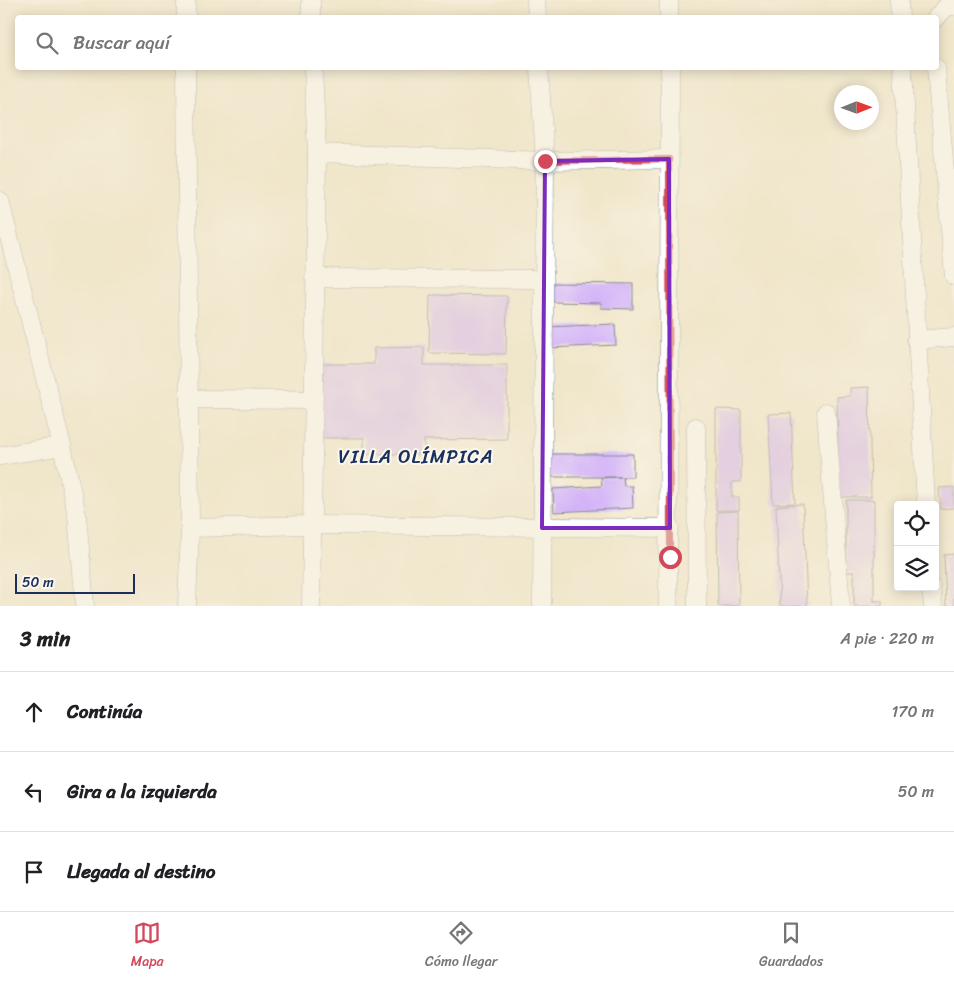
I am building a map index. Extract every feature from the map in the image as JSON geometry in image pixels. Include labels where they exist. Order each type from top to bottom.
[{"type":"street","points":[[186,0],[186,15]]},
{"type":"street","points":[[311,0],[311,15]]},
{"type":"street","points":[[536,0],[537,15]]},
{"type":"street","points":[[669,0],[669,15]]},
{"type":"street","points":[[899,0],[900,15]]},
{"type":"street","points":[[939,15],[947,6],[954,6]]},
{"type":"street","points":[[186,70],[190,399],[190,528],[187,606]]},
{"type":"street","points":[[311,606],[310,525],[316,153],[313,70]]},
{"type":"street","points":[[539,70],[545,161],[542,606]]},
{"type":"street","points":[[668,606],[670,528],[670,70]]},
{"type":"street","points":[[902,70],[926,501]]},
{"type":"street","points":[[936,70],[954,276]]},
{"type":"street","points":[[316,153],[545,161],[669,159]]},
{"type":"street","points":[[0,201],[62,446],[76,515],[85,606]]},
{"type":"street","points":[[314,278],[532,279],[544,281]]},
{"type":"street","points":[[916,340],[954,337]]},
{"type":"street","points":[[190,399],[312,400]]},
{"type":"street","points":[[826,412],[840,606]]},
{"type":"street","points":[[696,427],[697,606]]},
{"type":"street","points":[[0,456],[62,446]]},
{"type":"street","points":[[190,528],[310,525],[670,528]]},
{"type":"street","points":[[932,591],[933,606]]},
{"type":"highlighted area","points":[[669,159],[670,528],[542,528],[545,161]]},
{"type":"building","points":[[553,283],[633,284],[633,309],[601,308],[601,303],[553,302]]},
{"type":"building","points":[[430,295],[507,296],[506,354],[429,353]]},
{"type":"building","points":[[615,324],[616,345],[548,348],[547,327]]},
{"type":"building","points":[[424,347],[424,365],[507,365],[507,439],[424,440],[424,454],[364,454],[364,438],[317,438],[316,364],[374,364],[374,348]]},
{"type":"building","points":[[869,387],[871,497],[839,497],[837,397],[850,396],[850,388]]},
{"type":"building","points":[[716,409],[741,410],[741,482],[732,482],[732,497],[739,497],[739,510],[716,510]]},
{"type":"building","points":[[791,413],[795,503],[773,504],[768,414]]},
{"type":"building","points":[[547,454],[633,454],[633,477],[623,477],[624,486],[632,486],[633,508],[554,512],[553,489],[602,486],[601,478],[621,477],[547,477]]},
{"type":"building","points":[[954,487],[954,508],[941,509],[939,488]]},
{"type":"building","points":[[846,500],[874,500],[874,601],[882,601],[882,606],[854,606],[854,572],[846,572]]},
{"type":"building","points":[[803,504],[807,606],[780,606],[776,506]]},
{"type":"building","points":[[738,511],[739,606],[718,606],[717,512]]},
{"type":"building","points":[[954,554],[954,606],[946,606],[944,555]]},
{"type":"district","name":"VILLA OLÍMPICA","points":[[416,456]]},
{"type":"route","points":[[545,161],[669,159],[670,557]]}]
